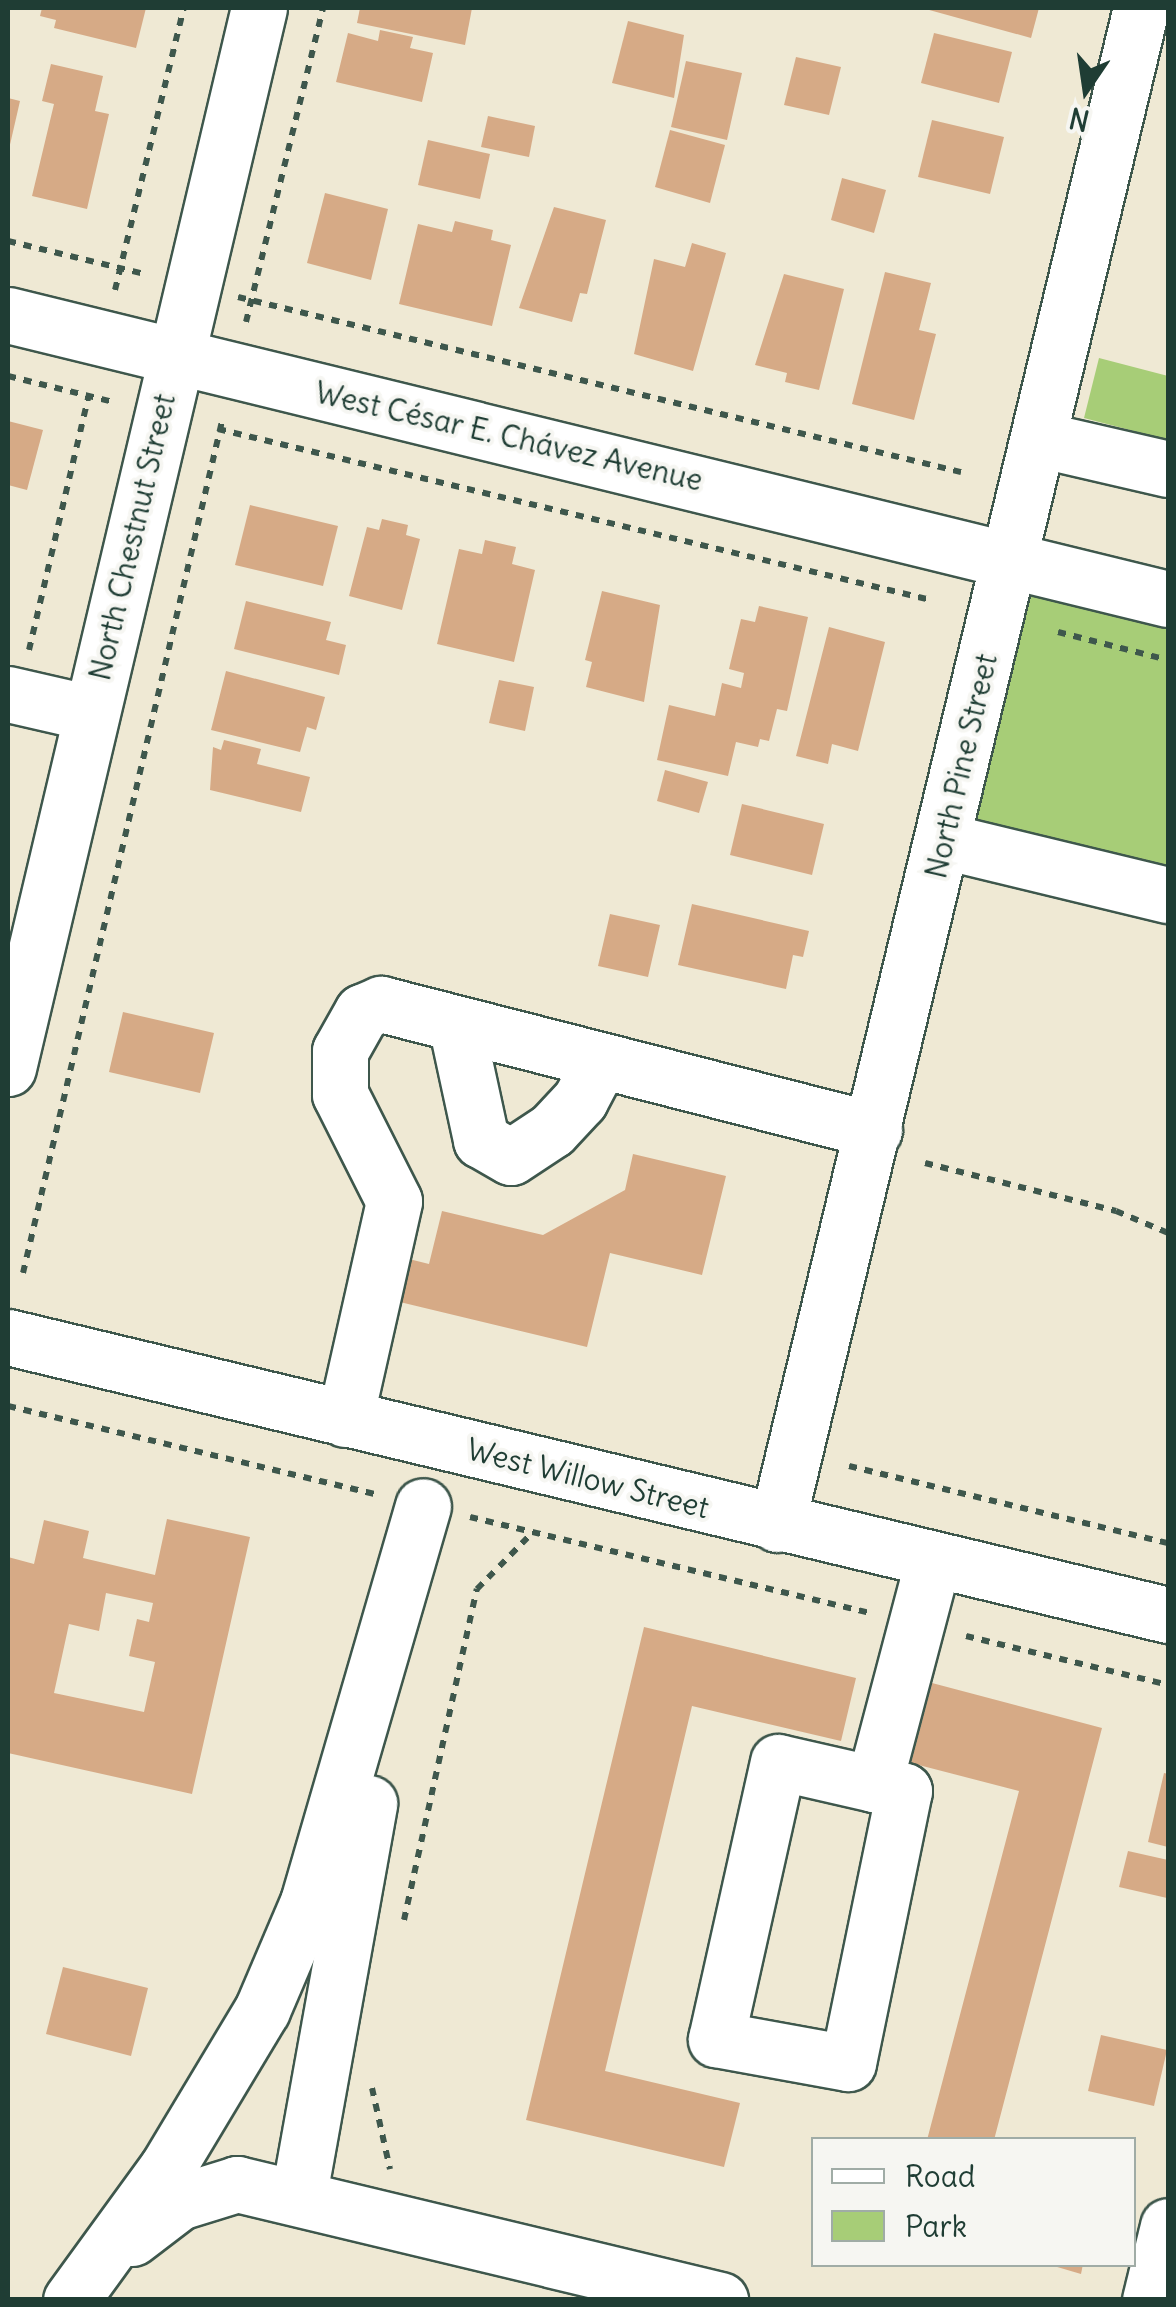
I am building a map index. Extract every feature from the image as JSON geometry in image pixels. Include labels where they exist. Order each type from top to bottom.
[{"type":"street","name":"North Chestnut Street","points":[[8,1068],[259,8]]},
{"type":"street","name":"North Pine Street","points":[[777,1524],[944,842],[1141,8]]},
{"type":"street","name":"West César E. Chávez Avenue","points":[[8,315],[1010,556],[1168,599]]},
{"type":"street","points":[[1038,439],[1168,469]]},
{"type":"street","points":[[8,694],[91,713]]},
{"type":"street","points":[[944,842],[1168,895]]},
{"type":"street","points":[[345,1419],[394,1201],[340,1094],[340,1051],[362,1012],[381,1004],[599,1064],[874,1130]]},
{"type":"street","points":[[456,1024],[481,1140],[511,1157],[562,1120],[599,1064]]},
{"type":"street","name":"West Willow Street","points":[[8,1338],[1168,1615]]},
{"type":"street","points":[[299,2194],[436,1441]]},
{"type":"street","points":[[80,2285],[187,2137],[262,2010],[308,1902],[423,1506]]},
{"type":"street","points":[[874,1784],[933,1560]]},
{"type":"street","points":[[778,1762],[874,1784],[904,1791],[848,2063],[716,2039],[778,1762]]},
{"type":"street","points":[[80,2285],[179,2202],[237,2184],[299,2194],[720,2300]]},
{"type":"street","points":[[1150,2300],[1168,2226]]},
{"type":"path","points":[[23,1273],[323,8]]},
{"type":"path","points":[[8,241],[961,472]]},
{"type":"path","points":[[8,376],[931,600]]},
{"type":"path","points":[[1058,632],[1168,660]]},
{"type":"path","points":[[925,1163],[1116,1211],[1168,1233]]},
{"type":"path","points":[[8,1406],[1168,1685]]},
{"type":"path","points":[[848,1466],[1168,1543]]},
{"type":"path","points":[[399,1940],[477,1590],[533,1532]]},
{"type":"path","points":[[369,2076],[402,2220]]},
{"type":"green space","points":[[1099,358],[1168,376],[1168,440],[1084,418]]},
{"type":"green space","points":[[1019,579],[1168,617],[1168,888],[956,835]]},
{"type":"building","points":[[42,8],[146,8],[136,48],[54,28],[56,20],[40,16]]},
{"type":"building","points":[[360,8],[472,8],[465,45],[357,23]]},
{"type":"building","points":[[922,8],[1039,8],[1031,38]]},
{"type":"building","points":[[628,21],[684,35],[674,98],[612,83]]},
{"type":"building","points":[[380,30],[413,37],[410,48],[433,53],[422,102],[336,82],[348,33],[378,41]]},
{"type":"building","points":[[934,33],[1012,52],[999,103],[921,83]]},
{"type":"building","points":[[796,57],[841,67],[829,115],[784,105]]},
{"type":"building","points":[[686,61],[742,73],[727,140],[671,127]]},
{"type":"building","points":[[51,64],[103,76],[95,111],[109,114],[87,209],[32,196],[54,104],[42,101]]},
{"type":"building","points":[[8,98],[20,101],[9,149],[8,149]]},
{"type":"building","points":[[488,116],[535,126],[529,157],[481,147]]},
{"type":"building","points":[[932,120],[1004,137],[990,194],[918,177]]},
{"type":"building","points":[[670,130],[725,145],[710,203],[655,187]]},
{"type":"building","points":[[428,140],[490,154],[480,199],[418,185]]},
{"type":"building","points":[[842,178],[886,190],[874,233],[831,220]]},
{"type":"building","points":[[325,193],[388,209],[371,280],[307,263]]},
{"type":"building","points":[[554,207],[606,220],[587,294],[580,293],[572,322],[519,308]]},
{"type":"building","points":[[455,221],[493,230],[491,240],[511,245],[492,326],[399,304],[418,224],[452,232]]},
{"type":"building","points":[[692,243],[726,253],[693,371],[634,354],[654,259],[685,267]]},
{"type":"building","points":[[885,272],[931,283],[919,330],[936,334],[914,420],[852,404]]},
{"type":"building","points":[[784,274],[844,289],[819,390],[785,382],[787,373],[755,365]]},
{"type":"building","points":[[8,421],[43,430],[27,490],[8,485]]},
{"type":"building","points":[[250,505],[338,526],[323,586],[235,565]]},
{"type":"building","points":[[382,519],[408,525],[406,535],[420,539],[402,610],[349,596],[367,527],[379,530]]},
{"type":"building","points":[[485,540],[516,547],[512,564],[535,570],[514,662],[437,644],[459,549],[482,554]]},
{"type":"building","points":[[602,591],[660,605],[644,702],[586,687],[592,662],[585,660]]},
{"type":"building","points":[[246,601],[331,622],[326,640],[346,645],[339,675],[234,649]]},
{"type":"building","points":[[759,606],[808,617],[787,711],[777,709],[769,741],[760,739],[758,747],[736,742],[728,776],[657,760],[669,705],[715,716],[722,683],[741,688],[744,673],[729,669],[741,619],[755,622]]},
{"type":"building","points":[[829,627],[885,642],[858,751],[832,744],[828,764],[796,756]]},
{"type":"building","points":[[226,671],[325,697],[316,730],[307,727],[300,752],[211,730]]},
{"type":"building","points":[[499,680],[534,687],[525,731],[489,723]]},
{"type":"building","points":[[224,740],[261,749],[257,764],[310,777],[301,812],[210,790],[213,747],[221,750]]},
{"type":"building","points":[[665,770],[708,782],[699,813],[657,801]]},
{"type":"building","points":[[742,804],[824,824],[812,875],[730,855]]},
{"type":"building","points":[[692,904],[809,931],[803,957],[793,955],[786,989],[678,965]]},
{"type":"building","points":[[610,914],[660,925],[648,977],[598,966]]},
{"type":"building","points":[[123,1012],[214,1033],[200,1093],[109,1072]]},
{"type":"building","points":[[633,1154],[726,1176],[702,1275],[610,1253],[587,1347],[379,1297],[389,1254],[429,1264],[442,1211],[543,1235],[625,1190]]},
{"type":"building","points":[[167,1519],[250,1537],[192,1794],[8,1753],[8,1557],[34,1564],[44,1520],[89,1531],[83,1558],[155,1575]],"holes":[[[106,1593],[153,1603],[149,1622],[137,1619],[129,1656],[155,1662],[144,1712],[54,1693],[69,1624],[99,1631]]]},
{"type":"building","points":[[644,1627],[856,1678],[841,1741],[692,1706],[605,2071],[740,2103],[724,2167],[526,2120]]},
{"type":"building","points":[[932,1683],[1102,1728],[995,2137],[928,2137],[1019,1791],[911,1763]]},
{"type":"building","points":[[1164,1773],[1168,1774],[1168,1847],[1148,1842]]},
{"type":"building","points":[[1128,1851],[1168,1860],[1167,1898],[1119,1887]]},
{"type":"building","points":[[63,1967],[148,1988],[131,2056],[46,2034]]},
{"type":"building","points":[[1101,2035],[1167,2050],[1154,2106],[1088,2091]]},
{"type":"building","points":[[1057,2267],[1082,2267],[1081,2274]]}]
